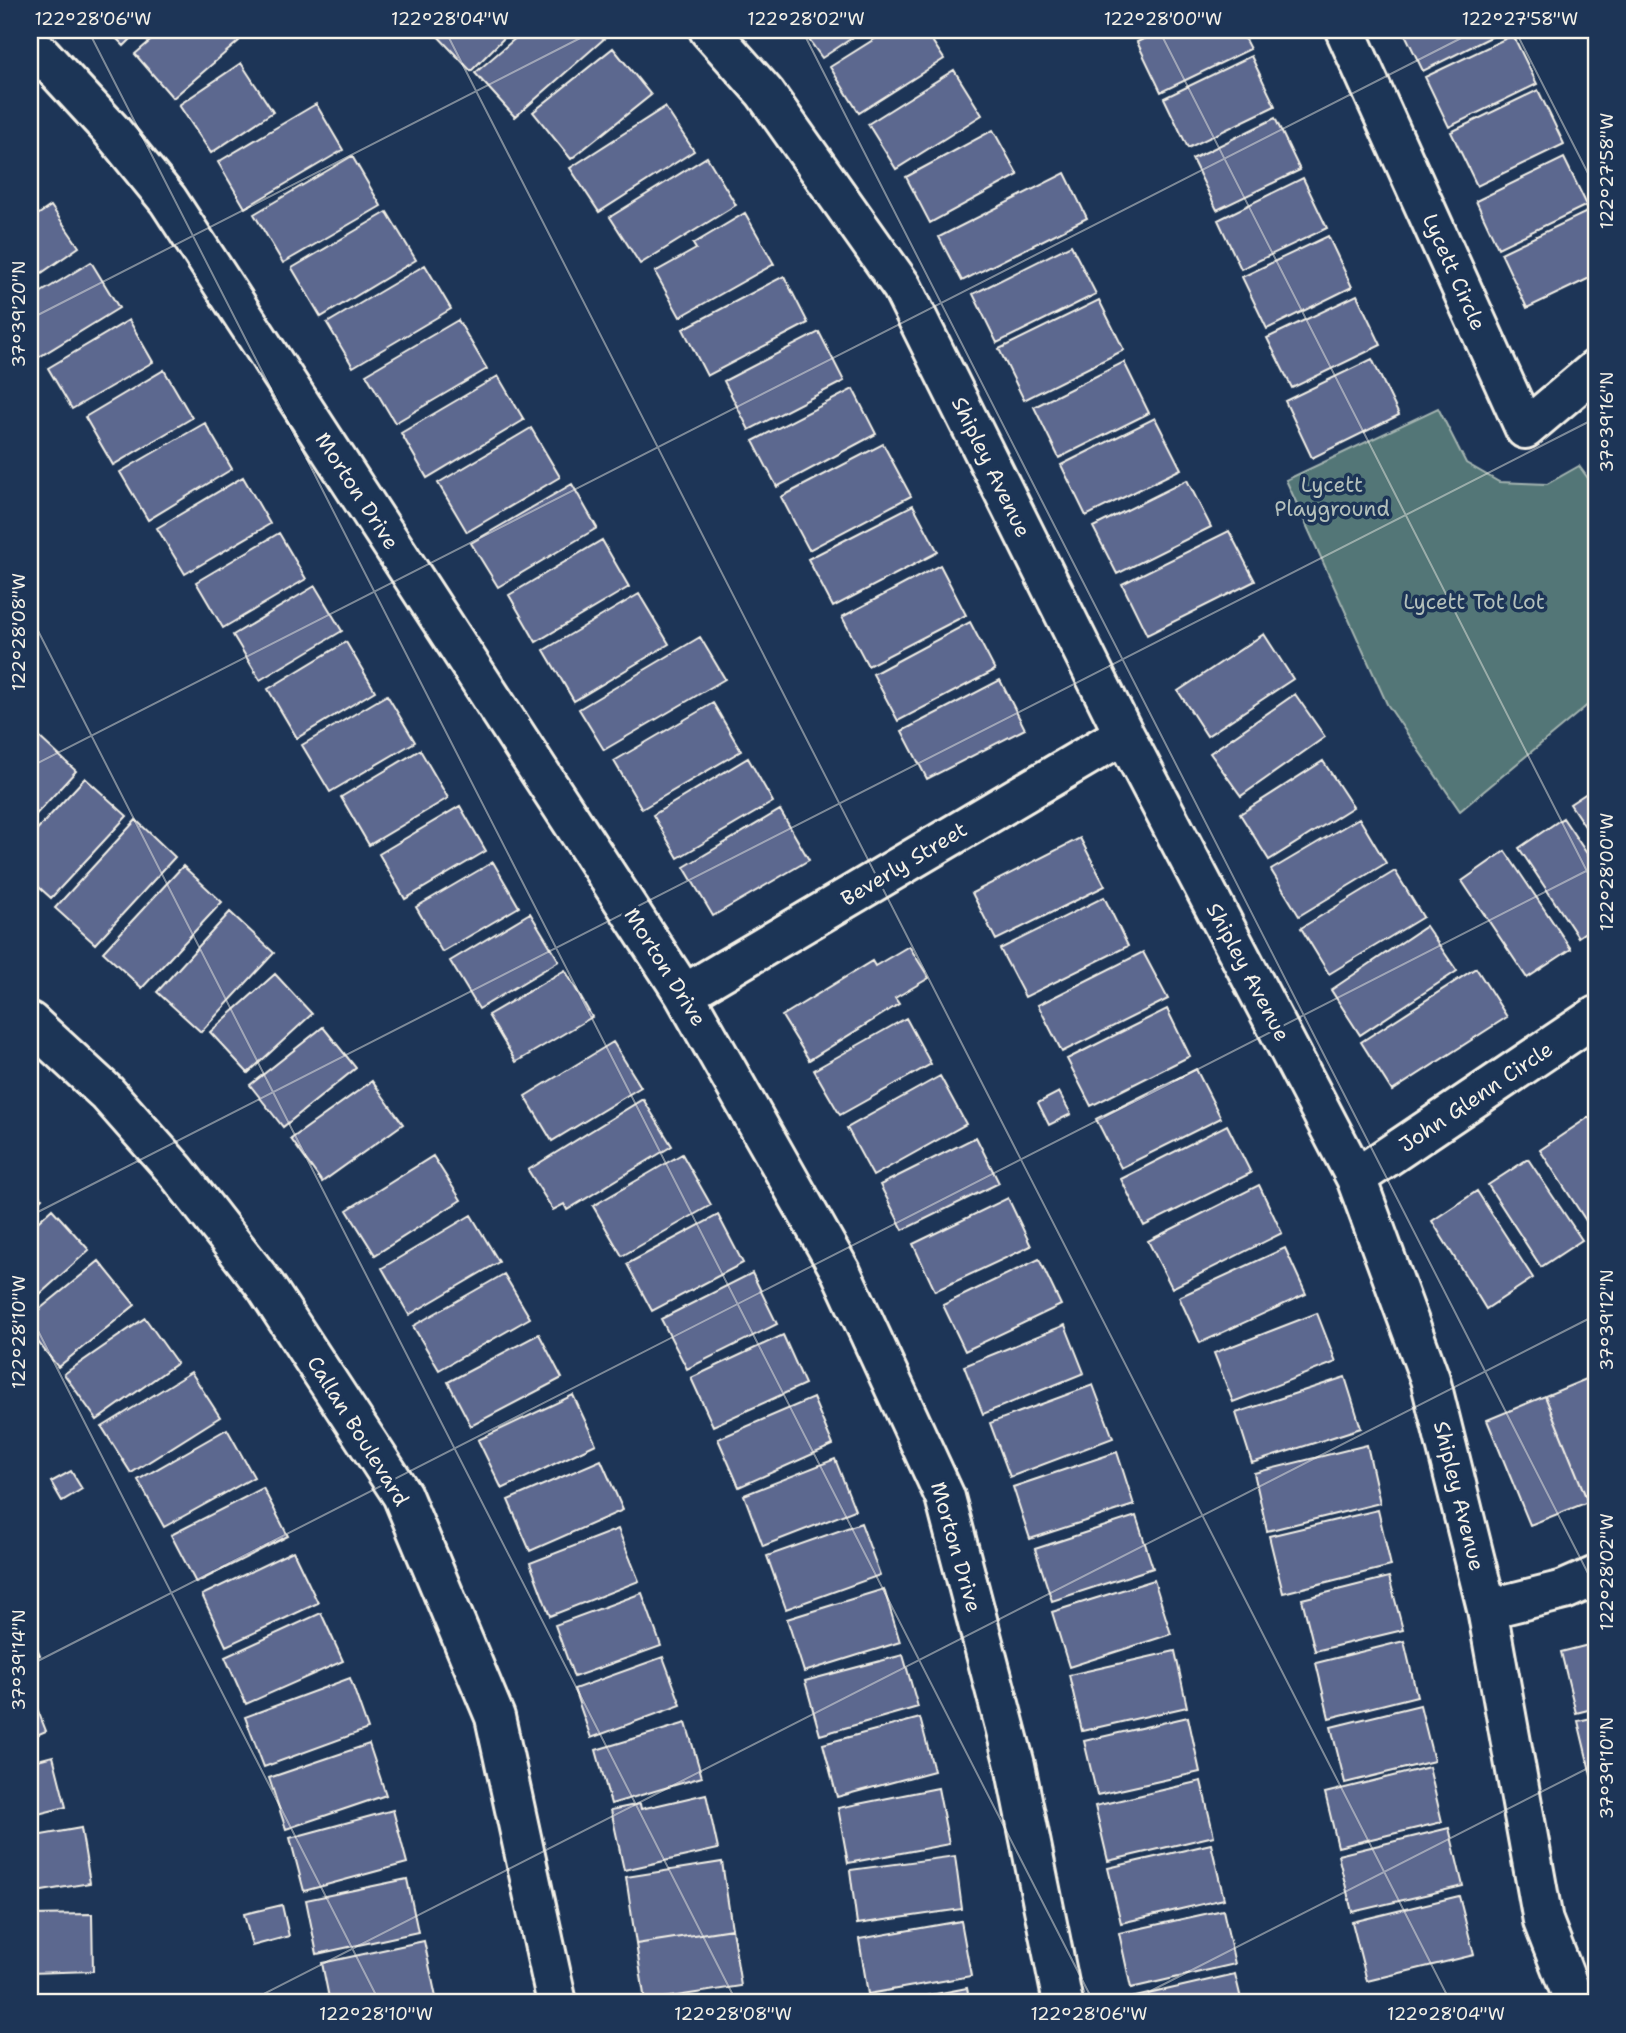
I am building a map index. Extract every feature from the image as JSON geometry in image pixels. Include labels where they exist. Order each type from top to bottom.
[{"type":"street","name":"Shipley Avenue","points":[[709,30],[765,93],[902,287],[1124,734],[1356,1178],[1430,1379],[1487,1609],[1543,1921],[1575,2003]]},
{"type":"street","name":"Lycett Circle","points":[[1345,30],[1525,429],[1596,369]]},
{"type":"street","name":"Morton Drive","points":[[30,47],[42,55],[111,130],[168,200],[684,994],[841,1272],[945,1497],[1015,1765],[1062,2003]]},
{"type":"street","name":"Beverly Street","points":[[684,994],[1124,734]]},
{"type":"street","name":"John Glenn Circle","points":[[1356,1178],[1596,1016]]},
{"type":"street","name":"Callan Boulevard","points":[[30,1022],[107,1093],[199,1200],[266,1287],[402,1495],[495,1717],[557,2003]]},
{"type":"street","points":[[1487,1609],[1564,1590],[1596,1576]]},
{"type":"green space","name":"Lycett Tot Lot","points":[[1438,408],[1466,463],[1499,482],[1547,484],[1579,466],[1596,489],[1596,698],[1460,811],[1387,704],[1286,480]]},
{"type":"building","points":[[108,30],[140,30],[124,46]]},
{"type":"building","points":[[163,30],[229,30],[239,41],[173,98],[135,54]]},
{"type":"building","points":[[432,30],[512,30],[471,71]]},
{"type":"building","points":[[525,30],[597,30],[605,38],[515,117],[475,73]]},
{"type":"building","points":[[802,30],[864,30],[822,58]]},
{"type":"building","points":[[889,30],[925,30],[944,59],[859,113],[830,67]]},
{"type":"building","points":[[1163,30],[1240,30],[1250,49],[1161,92],[1137,42]]},
{"type":"building","points":[[1403,30],[1505,30],[1423,71]]},
{"type":"building","points":[[1513,35],[1537,84],[1449,127],[1425,77]]},
{"type":"building","points":[[613,48],[651,95],[571,159],[533,112]]},
{"type":"building","points":[[1251,56],[1275,106],[1188,148],[1164,98]]},
{"type":"building","points":[[241,63],[273,112],[211,153],[179,105]]},
{"type":"building","points":[[954,70],[982,115],[896,169],[868,124]]},
{"type":"building","points":[[1538,90],[1564,144],[1477,186],[1451,132]]},
{"type":"building","points":[[316,104],[343,150],[245,208],[218,162]]},
{"type":"building","points":[[665,107],[694,151],[599,212],[570,168]]},
{"type":"building","points":[[1275,118],[1300,170],[1217,210],[1192,159]]},
{"type":"building","points":[[993,130],[1018,175],[930,223],[906,177]]},
{"type":"building","points":[[352,156],[381,206],[283,263],[254,214]]},
{"type":"building","points":[[707,157],[736,205],[640,264],[610,217]]},
{"type":"building","points":[[1564,158],[1587,205],[1498,248],[1476,201]]},
{"type":"building","points":[[1065,173],[1087,218],[962,281],[939,237]]},
{"type":"building","points":[[1303,178],[1327,228],[1241,269],[1218,220]]},
{"type":"building","points":[[51,206],[79,247],[30,281],[30,220]]},
{"type":"building","points":[[1593,209],[1596,215],[1596,275],[1527,308],[1501,253]]},
{"type":"building","points":[[387,212],[416,260],[321,317],[292,268]]},
{"type":"building","points":[[745,213],[774,264],[680,317],[655,272],[696,249],[693,244]]},
{"type":"building","points":[[1328,236],[1352,287],[1267,329],[1242,277]]},
{"type":"building","points":[[1071,245],[1096,294],[997,343],[973,294]]},
{"type":"building","points":[[91,262],[119,308],[39,357],[30,341],[30,299]]},
{"type":"building","points":[[425,265],[451,309],[353,367],[327,323]]},
{"type":"building","points":[[784,276],[808,323],[707,376],[683,329]]},
{"type":"building","points":[[1357,295],[1381,345],[1292,388],[1267,338]]},
{"type":"building","points":[[1099,300],[1124,350],[1024,400],[999,349]]},
{"type":"building","points":[[129,320],[153,362],[72,409],[48,368]]},
{"type":"building","points":[[458,320],[487,369],[395,423],[366,374]]},
{"type":"building","points":[[819,332],[844,381],[749,430],[724,381]]},
{"type":"building","points":[[1372,359],[1399,415],[1312,458],[1285,401]]},
{"type":"building","points":[[1124,362],[1149,413],[1059,458],[1034,407]]},
{"type":"building","points":[[164,370],[192,418],[113,465],[85,417]]},
{"type":"building","points":[[498,376],[524,420],[427,478],[401,433]]},
{"type":"building","points":[[853,389],[876,434],[777,487],[753,441]]},
{"type":"building","points":[[1155,418],[1181,469],[1086,516],[1061,465]]},
{"type":"building","points":[[205,423],[232,469],[148,520],[120,472]]},
{"type":"building","points":[[531,428],[560,477],[467,532],[438,483]]},
{"type":"building","points":[[883,444],[911,496],[809,550],[781,497]]},
{"type":"building","points":[[243,477],[270,524],[185,574],[157,528]]},
{"type":"building","points":[[1187,480],[1211,527],[1117,574],[1093,527]]},
{"type":"building","points":[[572,484],[597,528],[498,587],[471,543]]},
{"type":"building","points":[[913,505],[938,552],[833,607],[808,559]]},
{"type":"building","points":[[1229,531],[1255,581],[1147,635],[1122,584]]},
{"type":"building","points":[[279,533],[306,579],[223,628],[196,582]]},
{"type":"building","points":[[602,540],[629,587],[536,642],[509,595]]},
{"type":"building","points":[[940,565],[966,615],[868,666],[842,617]]},
{"type":"building","points":[[315,586],[342,631],[260,680],[233,635]]},
{"type":"building","points":[[639,594],[669,644],[574,701],[544,650]]},
{"type":"building","points":[[970,622],[995,670],[898,721],[873,674]]},
{"type":"building","points":[[1264,634],[1293,679],[1207,736],[1178,691]]},
{"type":"building","points":[[700,637],[725,679],[604,750],[579,709]]},
{"type":"building","points":[[346,642],[375,691],[297,738],[268,689]]},
{"type":"building","points":[[1000,680],[1025,729],[927,779],[902,731]]},
{"type":"building","points":[[1295,694],[1325,737],[1241,796],[1210,753]]},
{"type":"building","points":[[387,695],[415,742],[330,792],[302,745]]},
{"type":"building","points":[[713,703],[741,751],[642,809],[614,761]]},
{"type":"building","points":[[38,736],[76,771],[30,821],[30,744]]},
{"type":"building","points":[[420,750],[448,798],[369,845],[341,797]]},
{"type":"building","points":[[748,758],[773,802],[678,858],[653,815]]},
{"type":"building","points":[[1323,761],[1353,807],[1269,860],[1240,814]]},
{"type":"building","points":[[85,778],[127,816],[51,898],[30,879],[30,837]]},
{"type":"building","points":[[1596,787],[1596,843],[1570,804]]},
{"type":"building","points":[[460,806],[486,851],[405,899],[379,854]]},
{"type":"building","points":[[780,810],[809,860],[713,916],[684,867]]},
{"type":"building","points":[[1359,818],[1386,863],[1299,916],[1271,870]]},
{"type":"building","points":[[1563,818],[1596,867],[1596,925],[1578,937],[1519,848]]},
{"type":"building","points":[[136,820],[175,857],[95,944],[55,908]]},
{"type":"building","points":[[1080,838],[1105,886],[996,940],[972,893]]},
{"type":"building","points":[[1505,851],[1571,949],[1527,978],[1462,881]]},
{"type":"building","points":[[493,862],[519,907],[442,952],[416,907]]},
{"type":"building","points":[[183,866],[222,902],[142,988],[103,952]]},
{"type":"building","points":[[1395,871],[1423,917],[1329,974],[1301,928]]},
{"type":"building","points":[[1104,897],[1128,946],[1025,997],[1000,949]]},
{"type":"building","points":[[230,912],[274,953],[201,1032],[157,992]]},
{"type":"building","points":[[530,913],[559,961],[479,1009],[450,961]]},
{"type":"building","points":[[1426,926],[1457,971],[1360,1035],[1331,990]]},
{"type":"building","points":[[909,946],[929,978],[895,998],[899,1004],[809,1060],[782,1016],[872,961],[875,966]]},
{"type":"building","points":[[1143,952],[1168,999],[1062,1052],[1038,1005]]},
{"type":"building","points":[[1476,968],[1507,1017],[1392,1091],[1361,1042]]},
{"type":"building","points":[[565,970],[592,1017],[516,1062],[488,1015]]},
{"type":"building","points":[[275,974],[312,1014],[248,1073],[210,1032]]},
{"type":"building","points":[[1167,1009],[1190,1056],[1091,1106],[1067,1059]]},
{"type":"building","points":[[906,1018],[931,1064],[840,1115],[814,1070]]},
{"type":"building","points":[[323,1027],[356,1068],[283,1127],[250,1085]]},
{"type":"building","points":[[613,1042],[641,1087],[552,1141],[525,1096]]},
{"type":"building","points":[[1196,1069],[1221,1118],[1121,1168],[1096,1119]]},
{"type":"building","points":[[940,1076],[966,1124],[873,1176],[847,1128]]},
{"type":"building","points":[[372,1081],[403,1124],[322,1182],[291,1139]]},
{"type":"building","points":[[1059,1092],[1071,1114],[1049,1125],[1038,1103]]},
{"type":"building","points":[[643,1099],[672,1146],[567,1210],[564,1204],[553,1210],[528,1170]]},
{"type":"building","points":[[1589,1117],[1596,1129],[1594,1233],[1540,1150]]},
{"type":"building","points":[[1227,1125],[1251,1173],[1144,1226],[1121,1179]]},
{"type":"building","points":[[976,1137],[999,1183],[903,1230],[880,1185]]},
{"type":"building","points":[[682,1154],[711,1205],[622,1256],[593,1206]]},
{"type":"building","points":[[433,1156],[461,1200],[375,1255],[347,1210]]},
{"type":"building","points":[[1528,1159],[1582,1240],[1541,1267],[1488,1185]]},
{"type":"building","points":[[1259,1185],[1282,1233],[1172,1288],[1148,1241]]},
{"type":"building","points":[[30,1186],[42,1198],[30,1210]]},
{"type":"building","points":[[1477,1191],[1533,1278],[1486,1309],[1432,1221]]},
{"type":"building","points":[[1008,1198],[1031,1246],[935,1291],[913,1244]]},
{"type":"building","points":[[52,1209],[89,1250],[30,1303],[30,1229]]},
{"type":"building","points":[[471,1215],[499,1262],[409,1315],[382,1268]]},
{"type":"building","points":[[718,1215],[743,1263],[652,1311],[627,1264]]},
{"type":"building","points":[[1285,1248],[1306,1294],[1200,1343],[1179,1297]]},
{"type":"building","points":[[1039,1259],[1061,1305],[965,1351],[943,1305]]},
{"type":"building","points":[[99,1261],[135,1305],[58,1367],[30,1332],[30,1317]]},
{"type":"building","points":[[752,1273],[777,1324],[687,1369],[661,1319]]},
{"type":"building","points":[[504,1274],[530,1318],[439,1370],[413,1326]]},
{"type":"building","points":[[1317,1313],[1336,1362],[1233,1402],[1214,1353]]},
{"type":"building","points":[[145,1318],[177,1363],[97,1420],[64,1374]]},
{"type":"building","points":[[1065,1325],[1084,1373],[983,1414],[964,1366]]},
{"type":"building","points":[[539,1334],[562,1378],[471,1426],[448,1382]]},
{"type":"building","points":[[783,1335],[805,1384],[713,1426],[691,1378]]},
{"type":"building","points":[[191,1372],[220,1417],[131,1473],[102,1427]]},
{"type":"building","points":[[1596,1375],[1596,1498],[1588,1502],[1545,1396]]},
{"type":"building","points":[[1345,1377],[1361,1428],[1252,1463],[1236,1413]]},
{"type":"building","points":[[1093,1385],[1113,1438],[1010,1477],[990,1423]]},
{"type":"building","points":[[573,1395],[596,1444],[502,1489],[478,1440]]},
{"type":"building","points":[[1545,1396],[1588,1502],[1530,1525],[1487,1420]]},
{"type":"building","points":[[813,1398],[833,1445],[739,1487],[718,1439]]},
{"type":"building","points":[[227,1429],[254,1477],[164,1527],[138,1480]]},
{"type":"building","points":[[1367,1445],[1380,1503],[1267,1531],[1254,1473]]},
{"type":"building","points":[[1117,1452],[1134,1505],[1030,1539],[1013,1487]]},
{"type":"building","points":[[835,1459],[855,1510],[763,1546],[744,1495]]},
{"type":"building","points":[[601,1460],[623,1510],[530,1551],[508,1500]]},
{"type":"building","points":[[71,1471],[82,1489],[62,1501],[51,1482]]},
{"type":"building","points":[[263,1488],[288,1536],[196,1583],[171,1535]]},
{"type":"building","points":[[1378,1510],[1391,1566],[1283,1593],[1269,1536]]},
{"type":"building","points":[[1136,1516],[1153,1568],[1052,1601],[1035,1549]]},
{"type":"building","points":[[861,1523],[880,1575],[786,1609],[767,1556]]},
{"type":"building","points":[[618,1529],[639,1581],[550,1616],[530,1563]]},
{"type":"building","points":[[293,1551],[318,1603],[226,1646],[202,1595]]},
{"type":"building","points":[[1389,1577],[1403,1630],[1315,1651],[1302,1599]]},
{"type":"building","points":[[1154,1580],[1171,1634],[1069,1667],[1052,1612]]},
{"type":"building","points":[[884,1589],[900,1642],[804,1672],[787,1619]]},
{"type":"building","points":[[642,1593],[661,1646],[574,1677],[555,1625]]},
{"type":"building","points":[[321,1613],[343,1661],[246,1704],[225,1657]]},
{"type":"building","points":[[30,1632],[40,1655],[30,1659]]},
{"type":"building","points":[[1404,1641],[1417,1696],[1329,1718],[1316,1663]]},
{"type":"building","points":[[1596,1643],[1596,1708],[1576,1713],[1561,1652]]},
{"type":"building","points":[[1175,1651],[1187,1707],[1082,1731],[1069,1675]]},
{"type":"building","points":[[903,1655],[918,1707],[820,1735],[805,1681]]},
{"type":"building","points":[[663,1657],[681,1705],[591,1738],[574,1689]]},
{"type":"building","points":[[350,1678],[368,1729],[264,1767],[245,1717]]},
{"type":"building","points":[[30,1691],[46,1731],[30,1738]]},
{"type":"building","points":[[1420,1705],[1434,1761],[1345,1783],[1331,1727]]},
{"type":"building","points":[[1188,1717],[1200,1772],[1097,1795],[1084,1741]]},
{"type":"building","points":[[1596,1717],[1596,1773],[1591,1775],[1578,1721]]},
{"type":"building","points":[[920,1718],[934,1771],[837,1797],[823,1744]]},
{"type":"building","points":[[686,1723],[702,1777],[611,1804],[596,1750]]},
{"type":"building","points":[[369,1744],[386,1795],[286,1829],[269,1778]]},
{"type":"building","points":[[53,1756],[66,1807],[30,1816],[30,1762]]},
{"type":"building","points":[[1429,1767],[1442,1822],[1338,1847],[1325,1793]]},
{"type":"building","points":[[1201,1781],[1214,1836],[1108,1861],[1095,1806]]},
{"type":"building","points":[[1596,1781],[1596,1804],[1592,1782]]},
{"type":"building","points":[[938,1788],[949,1844],[848,1863],[838,1808]]},
{"type":"building","points":[[706,1794],[718,1849],[624,1870],[611,1810],[640,1804],[641,1809]]},
{"type":"building","points":[[393,1810],[407,1863],[304,1891],[290,1838]]},
{"type":"building","points":[[81,1828],[90,1883],[30,1893],[30,1837]]},
{"type":"building","points":[[1449,1828],[1463,1886],[1352,1912],[1338,1855]]},
{"type":"building","points":[[1211,1844],[1224,1899],[1121,1923],[1108,1868]]},
{"type":"building","points":[[955,1856],[962,1909],[857,1924],[850,1870]]},
{"type":"building","points":[[722,1862],[732,1929],[636,1944],[626,1877]]},
{"type":"building","points":[[407,1879],[418,1932],[317,1954],[306,1900]]},
{"type":"building","points":[[1459,1896],[1474,1955],[1367,1981],[1352,1922]]},
{"type":"building","points":[[282,1905],[289,1936],[252,1946],[244,1914]]},
{"type":"building","points":[[1223,1910],[1235,1964],[1131,1988],[1119,1933]]},
{"type":"building","points":[[92,1914],[93,1971],[30,1973],[30,1915]]},
{"type":"building","points":[[961,1921],[971,1976],[868,1994],[859,1939]]},
{"type":"building","points":[[732,1929],[741,1986],[645,2001],[636,1944]]},
{"type":"building","points":[[424,1941],[437,2002],[330,2003],[322,1963]]},
{"type":"building","points":[[1235,1974],[1242,2003],[1132,2003],[1131,1998]]},
{"type":"building","points":[[967,1988],[970,2003],[890,2003]]},
{"type":"building","points":[[30,1997],[71,2003],[30,2003]]},
{"type":"building","points":[[752,1998],[753,2003],[720,2003]]},
{"type":"park label","name":"Lycett Playground","points":[[1332,497]]}]
